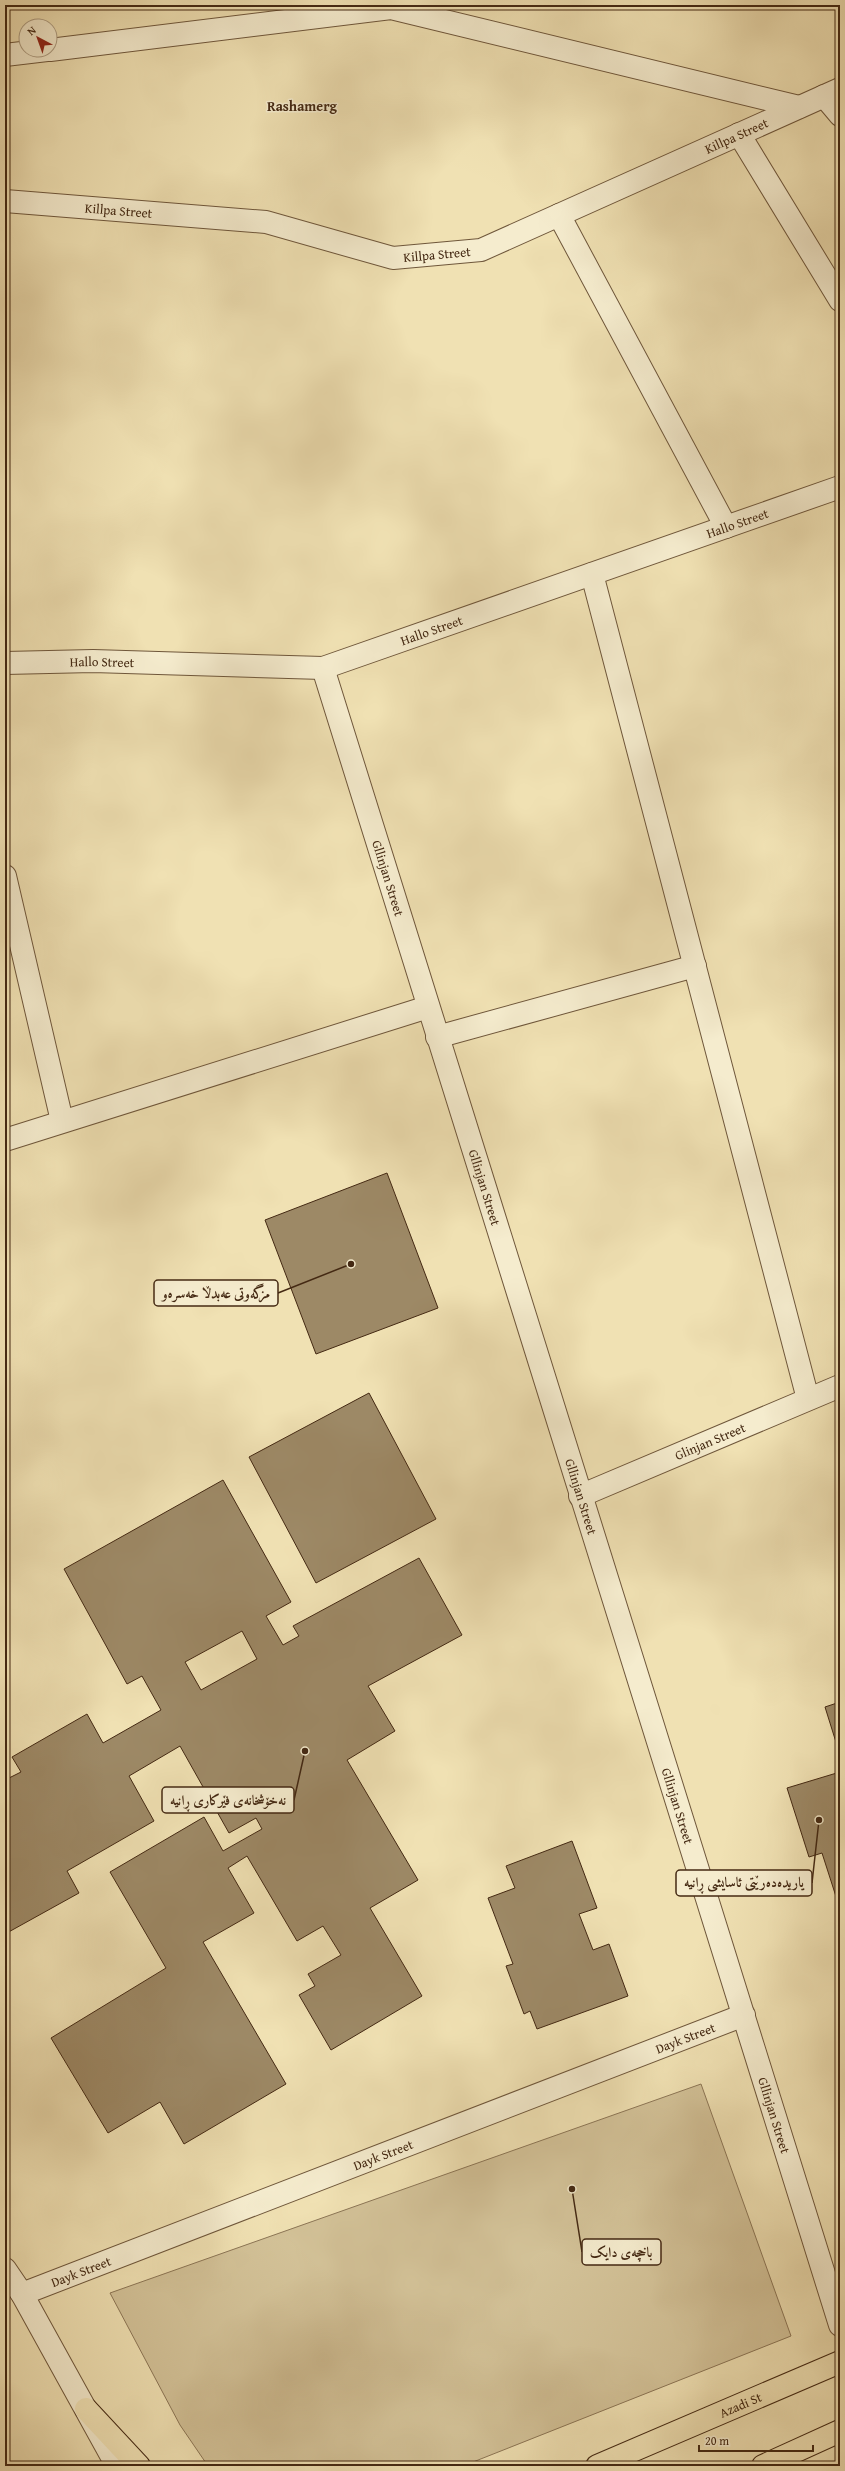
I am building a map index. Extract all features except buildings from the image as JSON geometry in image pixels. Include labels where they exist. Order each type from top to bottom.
[{"type":"main road","name":"Azadi St","points":[[597,2466],[840,2362]]},
{"type":"main road","points":[[86,2409],[139,2466]]},
{"type":"main road","points":[[763,2466],[840,2431]]},
{"type":"street","points":[[58,49],[394,6],[799,107]]},
{"type":"street","points":[[5,55],[18,54]]},
{"type":"street","points":[[832,92],[840,115]]},
{"type":"street","name":"Killpa Street","points":[[5,201],[266,222],[392,258],[481,250],[832,92]]},
{"type":"street","points":[[739,134],[840,300]]},
{"type":"street","points":[[559,215],[726,527]]},
{"type":"street","name":"Hallo Street","points":[[5,663],[93,660],[323,668],[840,487]]},
{"type":"street","points":[[592,574],[808,1399]]},
{"type":"street","name":"Gllinjan Street","points":[[323,668],[580,1496],[840,2325]]},
{"type":"street","points":[[5,876],[62,1121]]},
{"type":"street","points":[[437,1037],[695,966]]},
{"type":"street","points":[[5,1140],[428,1007]]},
{"type":"street","name":"Glinjan Street","points":[[580,1496],[840,1386]]},
{"type":"street","name":"Dayk Street","points":[[22,2294],[744,2015]]},
{"type":"street","points":[[5,2269],[22,2294],[117,2466]]},
{"type":"shaded area","points":[[701,2084],[791,2336],[463,2466],[208,2466],[180,2425],[110,2293]]},
{"type":"place","name":"مزگەوتی عەبدڵا خەسرەو","points":[[351,1264]]},
{"type":"place","name":"نەخۆشخانەی فێرکاری ڕانیە","points":[[305,1751]]},
{"type":"place","name":"یاریدەدەرێتی ئاسایشی ڕانیە","points":[[819,1820]]},
{"type":"place","name":"باخچەی دایک","points":[[572,2189]]},
{"type":"district","name":"Rashamerg","points":[[302,106]]}]
